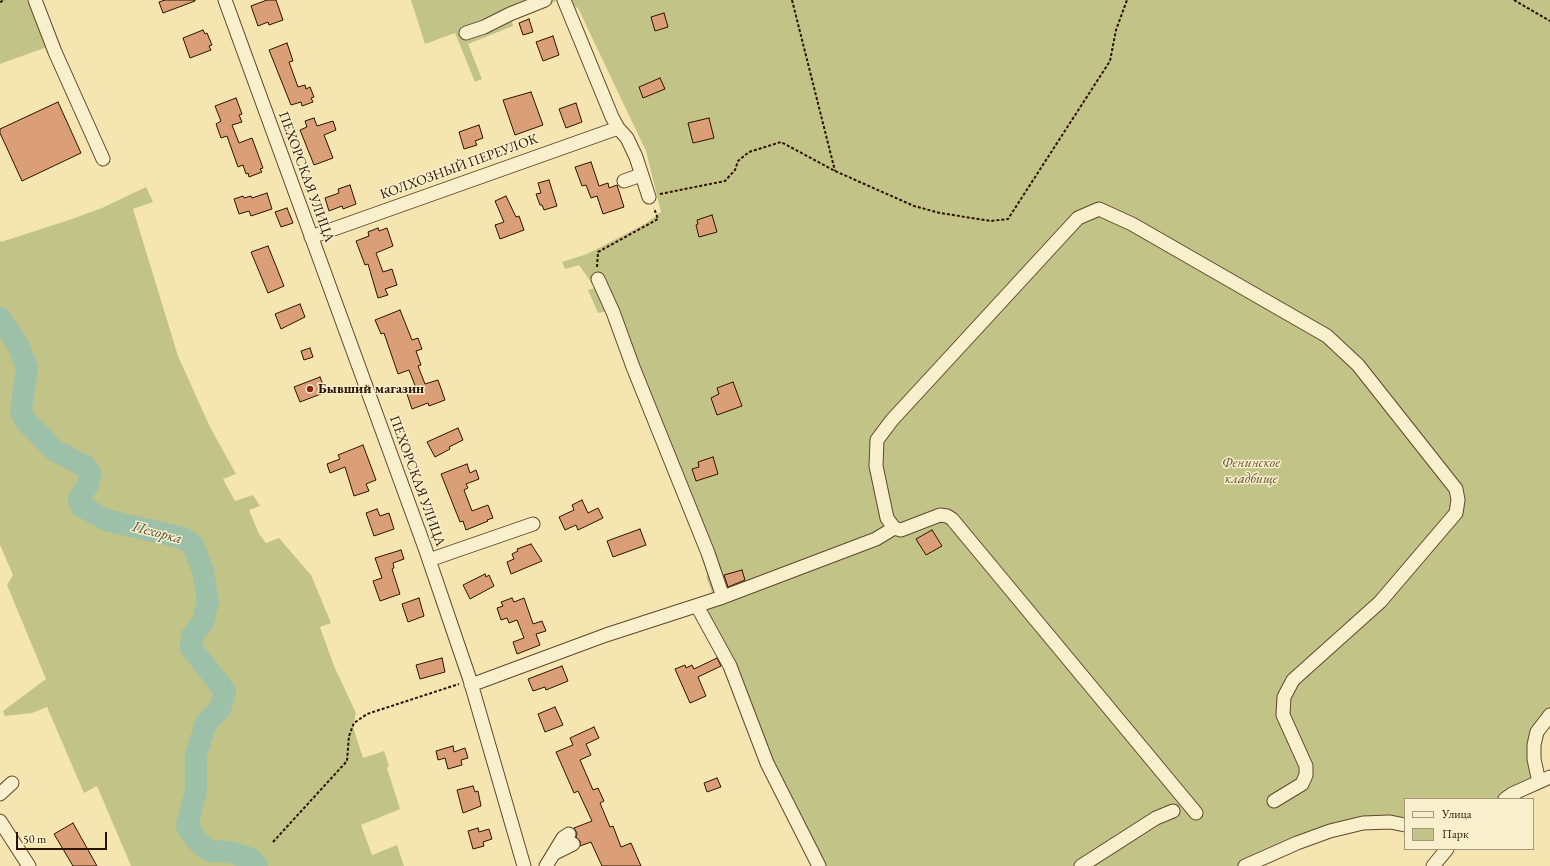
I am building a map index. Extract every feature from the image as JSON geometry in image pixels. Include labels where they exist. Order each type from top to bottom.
[{"type":"street","points":[[34,0],[55,52],[103,159]]},
{"type":"street","name":"ПЕХОРСКАЯ УЛИЦА","points":[[224,0],[429,560],[471,683],[524,866]]},
{"type":"street","points":[[466,34],[545,0]]},
{"type":"street","points":[[564,0],[618,128],[627,138],[649,197]]},
{"type":"street","name":"КОЛХОЗНЫЙ ПЕРЕУЛОК","points":[[311,236],[618,128]]},
{"type":"street","points":[[624,181],[641,175]]},
{"type":"street","points":[[1196,813],[980,555],[952,519],[940,514],[901,530],[894,528],[887,518],[876,466],[877,440],[892,420],[1078,218],[1099,209],[1132,224],[1327,336],[1358,365],[1456,489],[1458,500],[1456,513],[1380,602],[1293,680],[1284,697],[1283,715],[1306,766],[1306,775],[1302,784],[1274,801]]},
{"type":"street","points":[[598,279],[613,312],[633,367],[708,553],[723,598]]},
{"type":"street","points":[[429,560],[533,524]]},
{"type":"street","points":[[471,683],[606,635],[723,598],[883,536],[894,528]]},
{"type":"street","points":[[697,606],[730,666],[767,763],[819,866]]},
{"type":"street","points":[[1507,798],[1544,779],[1534,760],[1534,745],[1537,732],[1543,722],[1550,715]]},
{"type":"street","points":[[0,794],[12,783]]},
{"type":"street","points":[[1081,866],[1156,818],[1174,812]]},
{"type":"street","points":[[0,821],[29,866]]},
{"type":"street","points":[[1246,866],[1330,830],[1363,823],[1390,822],[1404,825]]},
{"type":"street","points":[[546,866],[555,853],[571,839]]},
{"type":"street","points":[[1436,859],[1446,850]]},
{"type":"path","points":[[0,2],[5,0]]},
{"type":"path","points":[[792,0],[835,171]]},
{"type":"path","points":[[598,279],[596,262],[598,252],[658,219],[649,197],[725,181],[735,170],[738,161],[749,152],[781,142],[835,171],[927,210],[991,221],[1008,219],[1110,61],[1116,30],[1127,0]]},
{"type":"path","points":[[1514,0],[1550,20]]},
{"type":"path","points":[[273,842],[347,761],[349,736],[354,723],[367,714],[471,683]]},
{"type":"green space","points":[[0,0],[27,0],[47,47],[0,64]]},
{"type":"green space","points":[[411,0],[559,0],[511,18],[513,26],[468,44],[482,79],[475,82],[455,33],[425,44]]},
{"type":"green space","name":"Фенинское кладбище","points":[[561,0],[1550,0],[1550,715],[1537,732],[1539,782],[1507,798],[1404,798],[1404,825],[1363,823],[1245,866],[813,866],[723,666],[690,601],[712,593],[706,576],[709,574],[608,311],[598,313],[588,290],[595,288],[579,265],[565,269],[562,262],[587,254],[645,224],[661,212],[646,151],[578,8]]},
{"type":"green space","points":[[146,187],[153,202],[133,209],[178,356],[210,427],[236,474],[223,479],[235,501],[253,495],[260,506],[249,510],[259,534],[266,543],[279,538],[311,575],[331,623],[320,627],[334,666],[356,713],[353,727],[363,758],[384,751],[389,766],[387,768],[400,809],[361,825],[372,855],[397,845],[404,866],[131,866],[97,786],[84,793],[47,707],[32,713],[5,716],[3,711],[46,679],[7,585],[13,575],[0,545],[0,240],[1,242],[69,220],[102,208]]},
{"type":"building","points":[[165,0],[195,1],[163,13],[159,2]]},
{"type":"building","points":[[267,0],[276,0],[283,20],[269,25],[268,22],[258,26],[251,6]]},
{"type":"building","points":[[664,13],[668,27],[655,31],[651,17]]},
{"type":"building","points":[[529,19],[533,32],[523,35],[519,23]]},
{"type":"building","points":[[203,30],[205,34],[207,33],[212,45],[209,46],[211,50],[190,58],[183,38]]},
{"type":"building","points":[[553,36],[559,55],[543,61],[536,42]]},
{"type":"building","points":[[287,43],[293,61],[289,62],[298,87],[305,85],[306,89],[310,87],[314,97],[311,98],[313,102],[302,106],[301,102],[291,105],[269,50]]},
{"type":"building","points":[[660,78],[665,89],[643,98],[639,87]]},
{"type":"building","points":[[531,92],[543,125],[515,135],[503,100]]},
{"type":"building","points":[[236,98],[242,114],[239,115],[242,122],[232,125],[239,143],[252,138],[263,168],[260,169],[262,172],[249,177],[248,173],[246,174],[243,165],[238,167],[227,136],[221,138],[216,124],[221,121],[215,106]]},
{"type":"building","points":[[58,102],[81,153],[22,181],[0,133],[0,129]]},
{"type":"building","points":[[576,103],[582,122],[566,128],[559,109]]},
{"type":"building","points":[[314,118],[317,126],[333,121],[336,130],[324,135],[333,158],[314,165],[300,130],[307,127],[305,121]]},
{"type":"building","points":[[709,118],[714,138],[693,143],[688,123]]},
{"type":"building","points":[[479,125],[483,138],[475,141],[477,145],[464,149],[459,132]]},
{"type":"building","points":[[591,162],[599,186],[608,183],[609,188],[617,185],[624,207],[603,214],[597,196],[591,198],[586,185],[582,186],[575,167]]},
{"type":"building","points":[[549,180],[557,206],[544,210],[542,205],[540,205],[536,194],[541,193],[538,183]]},
{"type":"building","points":[[350,185],[356,204],[343,209],[342,206],[329,211],[325,198],[339,193],[338,189]]},
{"type":"building","points":[[267,193],[272,209],[251,216],[249,211],[239,214],[234,199],[243,196],[244,198],[251,196],[252,198]]},
{"type":"building","points":[[506,196],[516,217],[519,216],[524,230],[500,239],[495,225],[504,222],[495,201]]},
{"type":"building","points":[[287,208],[293,223],[281,227],[275,212]]},
{"type":"building","points":[[712,215],[717,232],[699,237],[696,225],[698,224],[697,220]]},
{"type":"building","points":[[378,228],[379,231],[387,228],[393,246],[376,253],[383,272],[392,269],[397,285],[385,289],[388,295],[378,298],[368,264],[365,265],[356,241],[369,236],[368,232]]},
{"type":"building","points":[[268,246],[284,286],[268,293],[251,252]]},
{"type":"building","points":[[300,304],[305,317],[281,329],[275,314]]},
{"type":"building","points":[[400,310],[412,340],[418,338],[422,349],[416,351],[421,365],[418,366],[425,384],[438,380],[445,400],[429,406],[428,403],[412,409],[406,391],[416,388],[409,370],[398,374],[384,333],[381,334],[375,320]]},
{"type":"building","points":[[310,348],[313,357],[304,360],[301,351]]},
{"type":"building","name":"Бывший магазин","points":[[320,377],[326,392],[300,402],[294,387]]},
{"type":"building","points":[[733,382],[742,406],[717,415],[711,398],[719,394],[717,388]]},
{"type":"building","points":[[458,428],[463,440],[449,447],[450,449],[435,457],[427,442]]},
{"type":"building","points":[[363,445],[376,480],[366,484],[369,491],[354,496],[345,467],[330,473],[327,464],[340,459],[338,455]]},
{"type":"building","points":[[713,457],[718,474],[696,481],[692,469],[699,467],[698,462]]},
{"type":"building","points":[[467,464],[470,473],[476,470],[479,479],[466,484],[468,488],[464,490],[472,511],[488,505],[493,518],[466,530],[463,521],[460,522],[441,474]]},
{"type":"building","points":[[582,500],[588,513],[598,508],[603,518],[578,530],[576,525],[565,530],[559,517],[574,510],[572,505]]},
{"type":"building","points":[[377,509],[380,516],[389,513],[394,529],[374,536],[366,513]]},
{"type":"building","points":[[640,529],[646,545],[613,557],[607,541]]},
{"type":"building","points":[[932,530],[942,546],[926,555],[916,539]]},
{"type":"building","points":[[531,544],[542,561],[511,574],[507,562],[514,559],[512,554],[518,551],[517,549]]},
{"type":"building","points":[[401,550],[404,559],[393,563],[394,568],[392,569],[400,594],[380,601],[373,581],[382,578],[375,558]]},
{"type":"building","points":[[742,570],[745,580],[728,587],[724,575]]},
{"type":"building","points":[[485,574],[486,577],[489,575],[494,586],[470,599],[463,585]]},
{"type":"building","points":[[419,598],[424,616],[408,622],[402,604]]},
{"type":"building","points":[[512,598],[514,602],[524,598],[533,624],[542,621],[546,631],[536,634],[540,645],[517,654],[513,642],[524,638],[517,620],[509,623],[507,618],[501,620],[497,608],[503,606],[501,602]]},
{"type":"building","points":[[442,658],[445,672],[420,679],[416,665]]},
{"type":"building","points":[[717,658],[721,666],[698,677],[706,696],[690,703],[675,669],[685,665],[686,668],[692,665],[694,669]]},
{"type":"building","points":[[562,666],[568,681],[546,690],[545,687],[533,691],[528,679]]},
{"type":"building","points":[[555,707],[563,725],[545,732],[538,714]]},
{"type":"building","points":[[594,727],[599,738],[586,744],[591,755],[580,760],[593,790],[598,788],[604,801],[600,803],[610,827],[613,826],[621,847],[631,843],[641,866],[602,866],[591,842],[580,846],[580,841],[576,837],[577,833],[574,828],[592,821],[578,791],[574,793],[556,752],[573,745],[570,738]]},
{"type":"building","points":[[453,746],[454,752],[465,748],[468,758],[461,760],[462,765],[448,769],[445,758],[438,760],[436,751]]},
{"type":"building","points":[[717,778],[721,787],[707,792],[704,783]]},
{"type":"building","points":[[473,786],[475,792],[478,791],[481,806],[463,813],[457,790]]},
{"type":"building","points":[[73,823],[97,866],[73,866],[54,834]]},
{"type":"building","points":[[478,828],[479,832],[489,829],[492,839],[483,842],[484,846],[473,849],[468,831]]},
{"type":"waterway","name":"Пехорка","points":[[0,318],[19,347],[27,368],[21,410],[24,419],[54,450],[86,467],[90,474],[88,484],[79,499],[81,506],[106,520],[183,538],[193,545],[203,571],[208,601],[203,622],[192,636],[191,648],[225,692],[220,709],[206,723],[196,755],[196,791],[187,826],[198,842],[210,851],[230,852],[251,859],[257,866]]},
{"type":"place","name":"Бывший магазин","points":[[310,389]]}]
